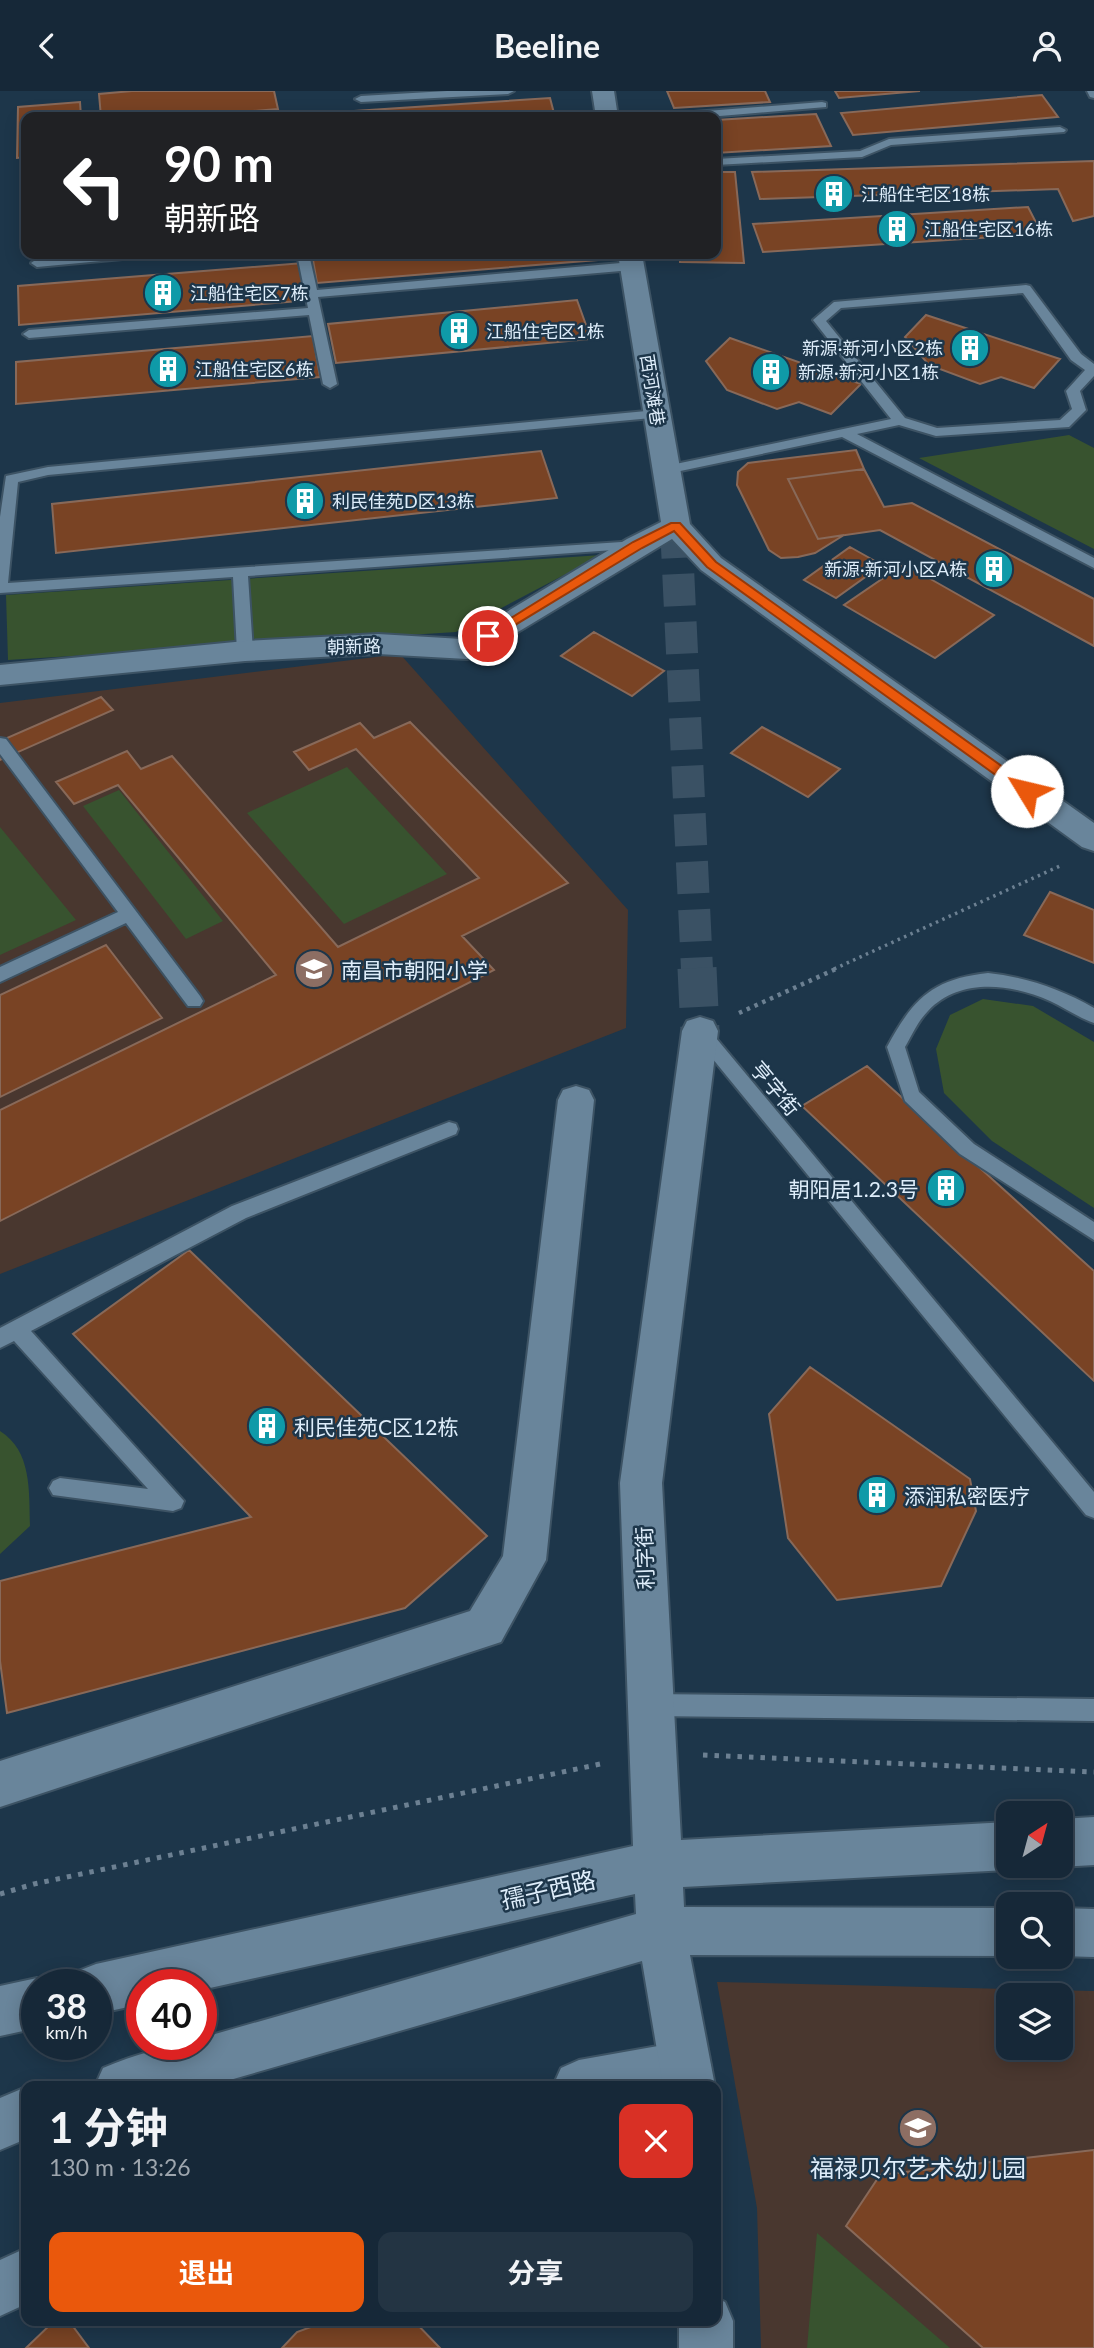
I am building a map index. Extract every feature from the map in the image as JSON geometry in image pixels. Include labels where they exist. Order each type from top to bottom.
[{"type":"street","points":[[603,91],[606,112]]},
{"type":"street","name":"西河滩巷","points":[[631,260],[676,526]]},
{"type":"street","points":[[676,526],[712,564],[1094,839]]},
{"type":"street","name":"朝新路","points":[[0,675],[245,651],[378,644],[467,649],[637,545],[676,526]]},
{"type":"street","name":"利字街","points":[[687,2076],[661,1931],[641,1483],[700,1031]]},
{"type":"street","points":[[0,1784],[485,1627],[524,1560],[576,1100]]},
{"type":"street","points":[[1073,1842],[1094,1841]]},
{"type":"street","name":"孺子西路","points":[[112,1985],[657,1865],[996,1847]]},
{"type":"street","points":[[138,2081],[661,1931],[996,1932]]},
{"type":"street","points":[[1073,1932],[1094,1933]]},
{"type":"street","points":[[0,2011],[21,2006]]},
{"type":"street","points":[[633,2081],[687,2076]]},
{"type":"street","points":[[0,2124],[21,2115]]},
{"type":"street","points":[[0,2289],[21,2278]]},
{"type":"street","points":[[706,2326],[706,2348]]},
{"type":"lane","points":[[361,99],[508,91]]},
{"type":"lane","points":[[721,113],[822,105]]},
{"type":"lane","points":[[721,162],[862,154],[889,142],[1060,130]]},
{"type":"lane","points":[[37,263],[80,259]]},
{"type":"lane","points":[[304,259],[331,384]]},
{"type":"lane","points":[[313,294],[631,260]]},
{"type":"lane","points":[[666,470],[900,421],[936,432],[1064,424],[1079,410],[1073,391],[1093,369],[1076,357],[1026,289],[838,305],[819,320],[900,421]]},
{"type":"lane","points":[[29,334],[316,311]]},
{"type":"lane","points":[[637,545],[0,587],[11,479],[48,471],[657,414]]},
{"type":"lane","points":[[844,433],[1094,564]]},
{"type":"lane","points":[[240,571],[245,651]]},
{"type":"lane","points":[[0,743],[194,1000]]},
{"type":"lane","points":[[0,975],[129,914]]},
{"type":"lane","points":[[1094,1016],[1067,999],[1006,980],[959,982],[925,1002],[896,1047],[911,1097],[967,1149],[1094,1232]]},
{"type":"lane","name":"亨字街","points":[[700,1031],[1094,1508]]},
{"type":"lane","points":[[60,1487],[173,1501],[8,1334],[239,1212],[449,1129]]},
{"type":"lane","points":[[650,1705],[1094,1710]]},
{"type":"path","points":[[700,1031],[1069,862]]},
{"type":"path","points":[[0,1894],[34,1884],[652,1753],[1094,1772]]},
{"type":"shaded area","name":"南昌市朝阳小学","points":[[400,654],[628,910],[626,1028],[0,1274],[0,703]]},
{"type":"shaded area","name":"福禄贝尔艺术幼儿园","points":[[717,1982],[996,1989],[996,2060],[1073,2060],[1073,1990],[1094,1991],[1094,2348],[761,2348],[757,2208]]},
{"type":"green space","points":[[1069,435],[1094,448],[1094,549],[919,458]]},
{"type":"green space","points":[[602,555],[456,632],[8,660],[6,595]]},
{"type":"green space","points":[[347,767],[447,874],[344,924],[247,813]]},
{"type":"green space","points":[[119,790],[223,921],[186,939],[83,806]]},
{"type":"green space","points":[[0,827],[76,920],[0,955]]},
{"type":"green space","points":[[983,999],[1033,1006],[1094,1042],[1094,1208],[992,1141],[944,1093],[936,1049],[950,1015]]},
{"type":"green space","points":[[0,1431],[18,1449],[27,1473],[30,1526],[0,1554]]},
{"type":"green space","points":[[817,2233],[950,2348],[807,2348]]},
{"type":"building","points":[[132,91],[274,91],[278,109],[240,112],[101,112],[99,94]]},
{"type":"building","points":[[667,91],[765,91],[770,102],[674,108]]},
{"type":"building","points":[[835,91],[920,91],[839,98]]},
{"type":"building","points":[[1042,95],[1058,117],[853,135],[841,113]]},
{"type":"building","points":[[550,98],[554,112],[355,112]]},
{"type":"building","points":[[80,102],[81,112],[21,112],[21,158],[17,158],[18,107]]},
{"type":"building","points":[[816,114],[831,146],[721,153],[721,120]]},
{"type":"building","name":"江船住宅区18栋","points":[[1094,161],[1094,216],[1073,221],[1058,189],[760,199],[752,172]]},
{"type":"building","points":[[721,172],[735,172],[744,263],[680,262],[680,259],[721,259]]},
{"type":"building","name":"江船住宅区16栋","points":[[1028,207],[1042,234],[763,252],[753,224]]},
{"type":"building","points":[[313,259],[597,260],[317,283]]},
{"type":"building","name":"江船住宅区7栋","points":[[303,263],[310,300],[19,325],[18,286]]},
{"type":"building","name":"江船住宅区1栋","points":[[577,300],[591,339],[336,363],[328,324]]},
{"type":"building","name":"新源·新河小区2栋","points":[[926,315],[1060,359],[1034,388],[1001,377],[980,384],[929,365],[905,337]]},
{"type":"building","name":"江船住宅区6栋","points":[[313,336],[320,377],[16,404],[16,362]]},
{"type":"building","name":"新源·新河小区1栋","points":[[730,338],[861,384],[831,414],[799,402],[777,409],[727,390],[706,361]]},
{"type":"building","points":[[856,450],[864,469],[788,479],[818,539],[844,535],[815,553],[798,557],[781,558],[769,550],[737,485],[738,472],[748,463]]},
{"type":"building","name":"利民佳苑D区13栋","points":[[541,451],[557,498],[56,553],[52,504]]},
{"type":"building","name":"新源·新河小区A栋","points":[[864,469],[884,507],[912,503],[1094,599],[1094,646],[880,530],[818,539],[788,479]]},
{"type":"building","points":[[850,547],[882,565],[836,598],[804,580]]},
{"type":"building","points":[[904,564],[994,615],[935,658],[844,605]]},
{"type":"building","points":[[594,632],[664,671],[632,696],[561,656]]},
{"type":"building","points":[[101,697],[113,710],[0,760],[0,741]]},
{"type":"building","points":[[410,722],[568,883],[462,936],[494,970],[0,1221],[0,1110],[276,975],[118,785],[74,804],[56,782],[127,751],[141,769],[172,756],[338,947],[479,878],[356,749],[309,770],[294,752],[360,723],[374,738]]},
{"type":"building","points":[[762,727],[840,769],[808,797],[731,753]]},
{"type":"building","points":[[1050,892],[1094,910],[1094,963],[1024,935]]},
{"type":"building","points":[[106,945],[162,1018],[0,1097],[0,995]]},
{"type":"building","name":"朝阳居1.2.3号","points":[[867,1066],[1094,1271],[1094,1381],[802,1106]]},
{"type":"building","name":"利民佳苑C区12栋","points":[[189,1250],[487,1536],[405,1608],[7,1713],[0,1661],[0,1581],[251,1517],[73,1334]]},
{"type":"building","name":"添润私密医疗","points":[[810,1367],[970,1479],[976,1511],[941,1586],[837,1600],[788,1538],[769,1414]]},
{"type":"building","points":[[1094,2150],[1094,2348],[983,2348],[846,2226],[880,2175]]},
{"type":"building","points":[[49,2326],[73,2326],[89,2348],[26,2348]]},
{"type":"building","points":[[313,2326],[419,2326],[440,2348],[282,2348],[297,2332]]},
{"type":"tunnel","points":[[676,526],[697,969]]},
{"type":"tunnel","points":[[697,968],[700,1031]]},
{"type":"place","name":"江船住宅区18栋","points":[[834,194]]},
{"type":"place","name":"江船住宅区16栋","points":[[897,229]]},
{"type":"place","name":"江船住宅区7栋","points":[[163,293]]},
{"type":"place","name":"江船住宅区1栋","points":[[459,331]]},
{"type":"place","name":"新源·新河小区2栋","points":[[970,348]]},
{"type":"place","name":"江船住宅区6栋","points":[[168,369]]},
{"type":"place","name":"新源·新河小区1栋","points":[[771,372]]},
{"type":"place","name":"利民佳苑D区13栋","points":[[305,501]]},
{"type":"place","name":"新源·新河小区A栋","points":[[994,569]]},
{"type":"place","name":"南昌市朝阳小学","points":[[314,969]]},
{"type":"place","name":"朝阳居1.2.3号","points":[[946,1188]]},
{"type":"place","name":"利民佳苑C区12栋","points":[[267,1426]]},
{"type":"place","name":"添润私密医疗","points":[[877,1495]]},
{"type":"place","name":"福禄贝尔艺术幼儿园","points":[[918,2128]]},
{"type":"route","points":[[488,636],[637,545],[676,526],[712,564],[1027,791]]}]
